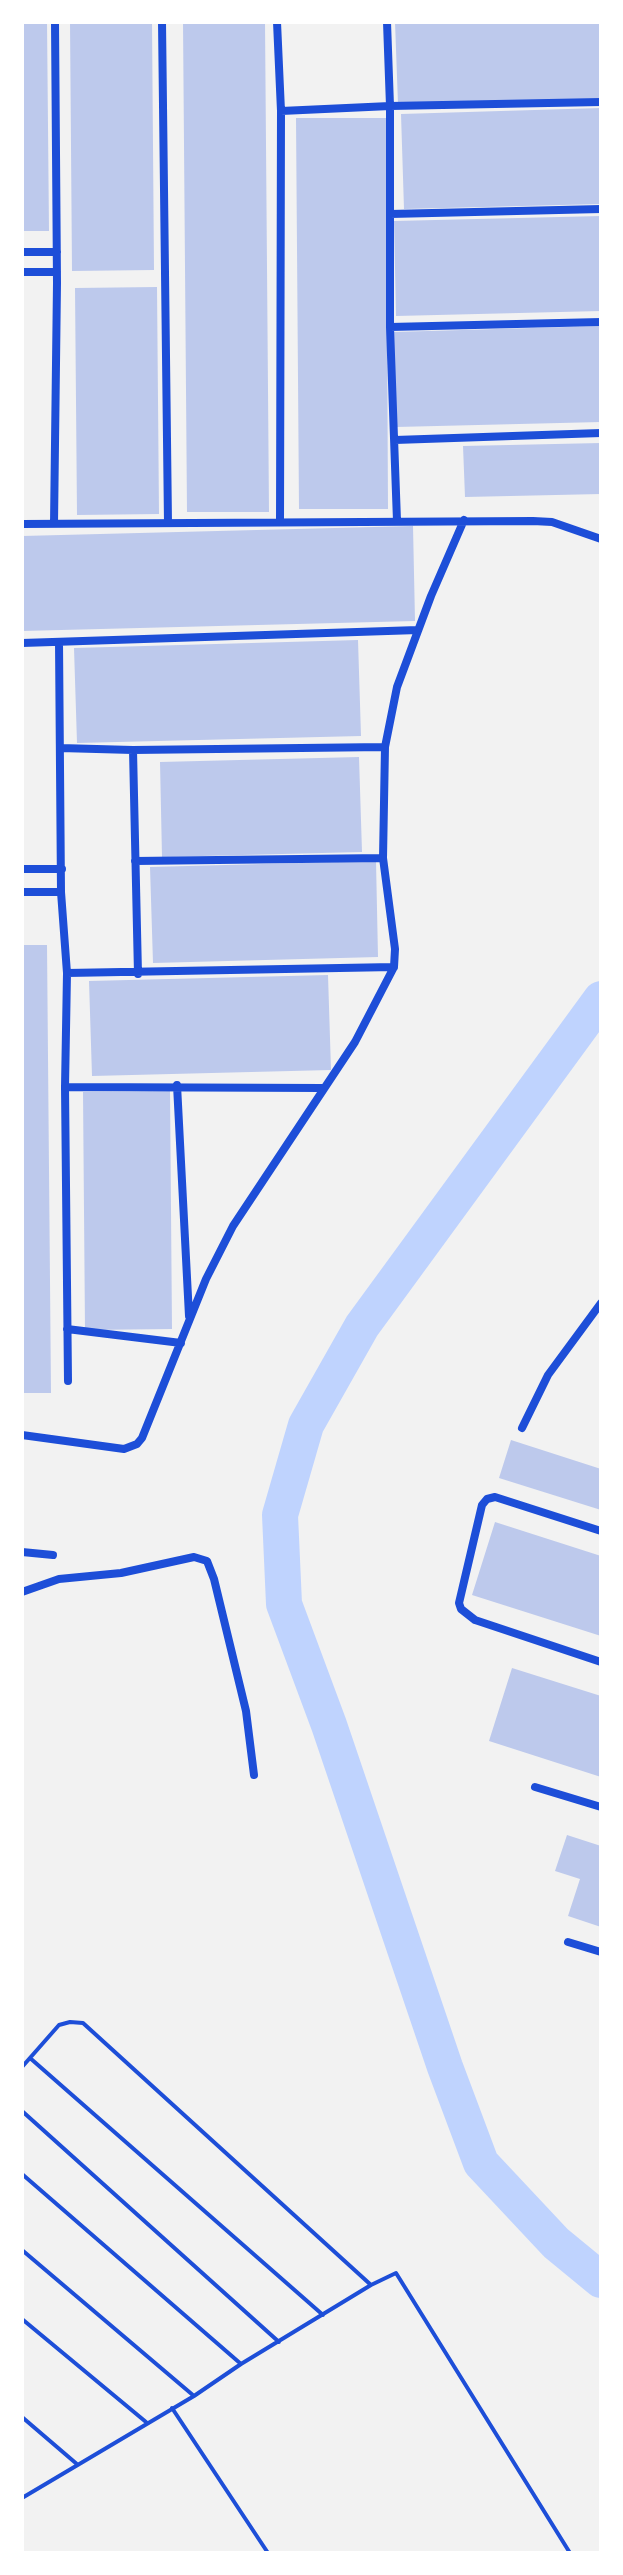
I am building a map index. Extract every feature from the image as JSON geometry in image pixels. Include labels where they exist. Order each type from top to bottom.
[{"type":"street","points":[[54,524],[57,272],[55,22]]},
{"type":"street","points":[[162,22],[168,523]]},
{"type":"street","points":[[277,22],[281,111],[280,522]]},
{"type":"street","points":[[387,22],[390,327],[397,521]]},
{"type":"street","points":[[281,111],[601,102]]},
{"type":"street","points":[[390,214],[601,209]]},
{"type":"street","points":[[22,252],[57,252]]},
{"type":"street","points":[[22,272],[57,272]]},
{"type":"street","points":[[390,327],[601,322]]},
{"type":"street","points":[[395,440],[601,433]]},
{"type":"street","points":[[22,1435],[124,1449],[142,1438],[206,1279],[233,1226],[355,1042],[394,967],[395,949],[383,858],[385,747],[397,687],[464,520]]},
{"type":"street","points":[[22,524],[552,522],[601,539]]},
{"type":"street","points":[[22,643],[418,630]]},
{"type":"street","points":[[59,642],[61,892],[67,973],[68,1381]]},
{"type":"street","points":[[60,748],[385,747]]},
{"type":"street","points":[[133,750],[138,974]]},
{"type":"street","points":[[135,861],[383,858]]},
{"type":"street","points":[[22,869],[62,869]]},
{"type":"street","points":[[22,892],[61,892]]},
{"type":"street","points":[[67,973],[394,967]]},
{"type":"street","points":[[65,1087],[177,1085],[322,1088]]},
{"type":"street","points":[[177,1085],[189,1323]]},
{"type":"street","points":[[522,1428],[548,1375],[601,1303]]},
{"type":"street","points":[[67,1329],[181,1343]]},
{"type":"street","points":[[601,1531],[495,1497],[487,1499],[482,1505],[459,1603],[461,1609],[475,1620],[601,1662]]},
{"type":"street","points":[[22,1552],[53,1555]]},
{"type":"street","points":[[22,1592],[59,1579],[121,1573],[194,1557],[207,1561],[246,1711],[254,1775]]},
{"type":"street","points":[[535,1787],[601,1807]]},
{"type":"street","points":[[568,1942],[601,1952]]},
{"type":"lane","points":[[22,2067],[59,2025],[83,2023],[371,2285]]},
{"type":"lane","points":[[30,2058],[323,2315]]},
{"type":"lane","points":[[22,2111],[280,2342]]},
{"type":"lane","points":[[22,2174],[241,2364]]},
{"type":"lane","points":[[22,2250],[194,2396]]},
{"type":"lane","points":[[23,2496],[194,2396],[371,2285],[396,2273],[570,2553]]},
{"type":"lane","points":[[22,2319],[147,2423]]},
{"type":"lane","points":[[172,2408],[268,2553]]},
{"type":"lane","points":[[22,2417],[78,2465]]},
{"type":"building","points":[[22,22],[47,22],[49,231],[22,231]]},
{"type":"building","points":[[70,22],[152,22],[154,270],[72,271]]},
{"type":"building","points":[[183,22],[265,22],[269,512],[187,512]]},
{"type":"building","points":[[395,22],[601,22],[601,99],[398,104]]},
{"type":"building","points":[[601,108],[601,204],[404,209],[401,114]]},
{"type":"building","points":[[296,118],[386,118],[388,509],[299,509]]},
{"type":"building","points":[[601,216],[601,311],[396,316],[394,221]]},
{"type":"building","points":[[157,287],[159,514],[77,515],[75,288]]},
{"type":"building","points":[[601,326],[601,422],[396,427],[393,332]]},
{"type":"building","points":[[601,443],[601,494],[465,497],[463,446]]},
{"type":"building","points":[[413,526],[415,621],[22,631],[22,536]]},
{"type":"building","points":[[358,640],[361,736],[77,743],[74,648]]},
{"type":"building","points":[[359,757],[362,852],[162,857],[160,762]]},
{"type":"building","points":[[376,861],[378,957],[153,963],[150,867]]},
{"type":"building","points":[[22,945],[47,945],[51,1393],[22,1393]]},
{"type":"building","points":[[328,975],[331,1070],[92,1076],[89,981]]},
{"type":"building","points":[[170,1091],[172,1329],[85,1330],[83,1092]]},
{"type":"building","points":[[511,1440],[601,1469],[601,1510],[499,1478]]},
{"type":"building","points":[[495,1522],[601,1556],[601,1636],[472,1595]]},
{"type":"building","points":[[512,1668],[601,1696],[601,1777],[489,1741]]},
{"type":"building","points":[[567,1835],[601,1846],[601,1927],[568,1916],[580,1879],[555,1871]]},
{"type":"waterway","points":[[601,999],[362,1326],[306,1425],[280,1515],[284,1604],[481,2163],[556,2243],[601,2280]]}]
